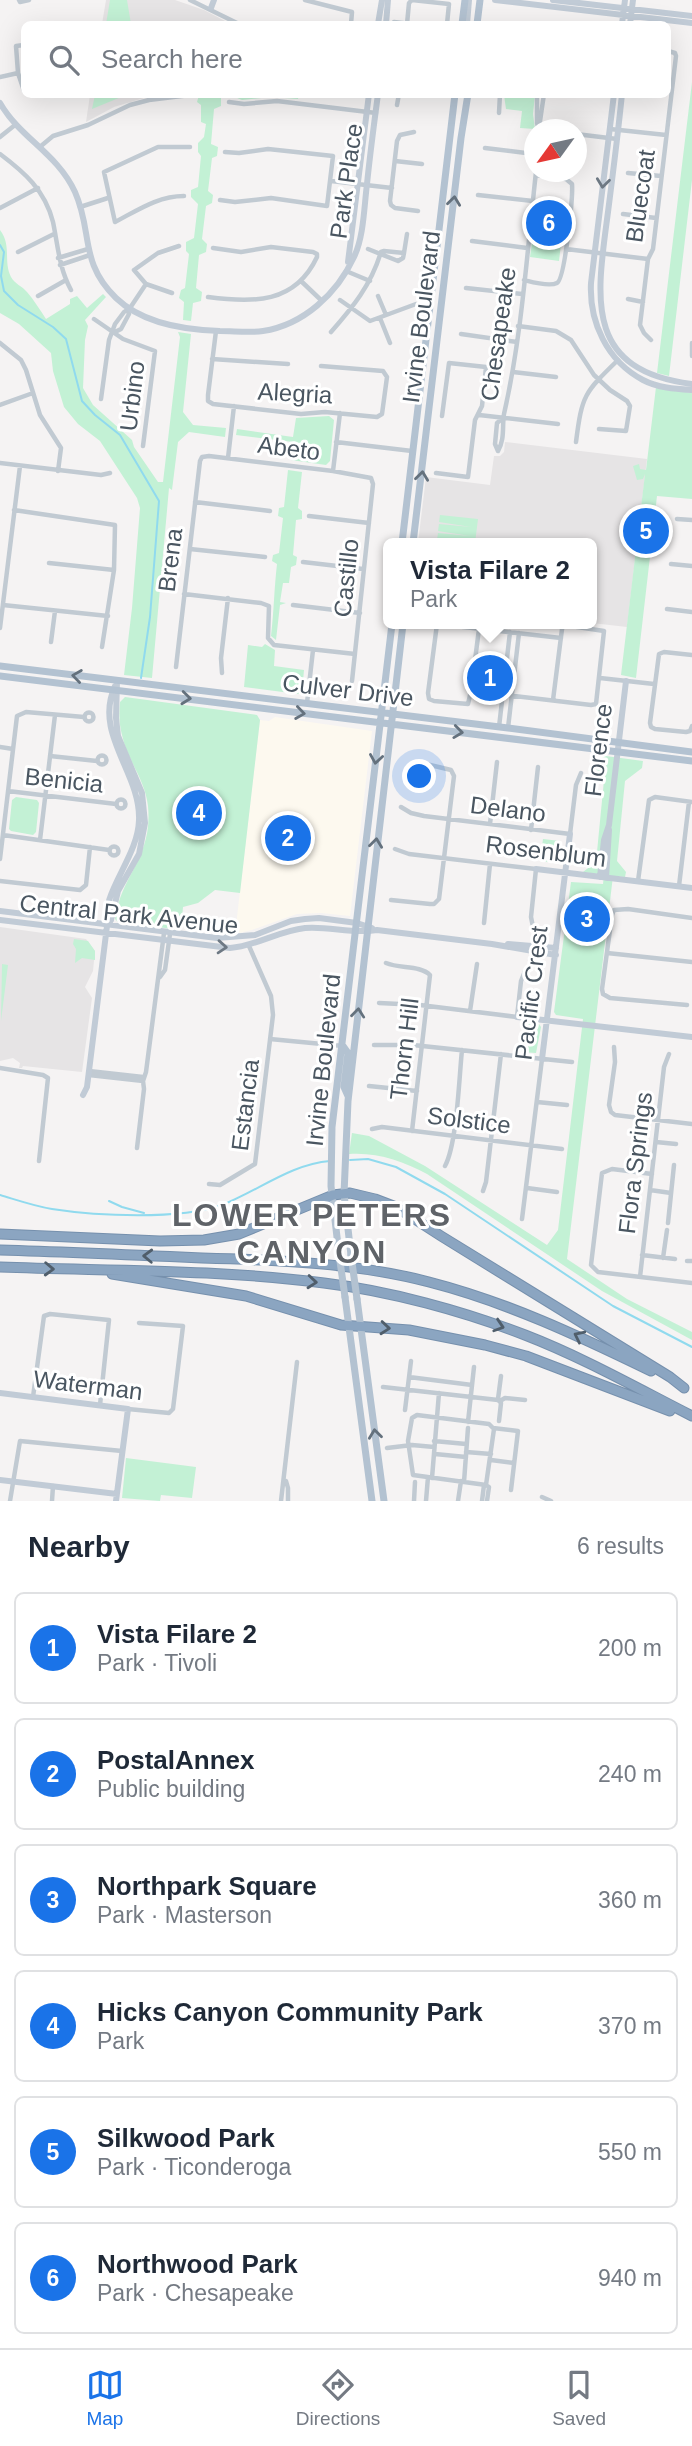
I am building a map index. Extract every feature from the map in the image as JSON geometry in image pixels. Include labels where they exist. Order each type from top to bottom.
[{"type":"highway","points":[[0,1234],[149,1241],[204,1240],[239,1234],[332,1195],[353,1194],[375,1199],[408,1213],[688,1390]]},
{"type":"highway","points":[[0,1250],[266,1260],[363,1270],[428,1281],[501,1304],[567,1331],[688,1390]]},
{"type":"highway","points":[[0,1267],[241,1275],[325,1283],[441,1308],[525,1335],[692,1418]]},
{"type":"highway","points":[[97,1270],[123,1277],[246,1296],[348,1326],[409,1330],[526,1356],[692,1418]]},
{"type":"main road","points":[[464,21],[467,0]]},
{"type":"main road","points":[[477,21],[480,0]]},
{"type":"main road","name":"Irvine Boulevard","points":[[403,538],[455,98]]},
{"type":"main road","name":"Irvine Boulevard","points":[[414,538],[467,98]]},
{"type":"main road","name":"Irvine Boulevard","points":[[372,1501],[332,1195],[331,1145],[392,629]]},
{"type":"main road","name":"Irvine Boulevard","points":[[384,1501],[344,1194],[344,1144],[390,723],[403,629]]},
{"type":"main road","name":"Culver Drive","points":[[0,666],[508,728],[692,761]]},
{"type":"main road","name":"Culver Drive","points":[[0,676],[116,693],[618,748],[692,752]]},
{"type":"main road","points":[[343,1046],[348,1053],[344,1087],[348,1097]]},
{"type":"street","points":[[19,0],[29,0]]},
{"type":"street","points":[[190,0],[234,21]]},
{"type":"street","points":[[211,8],[214,0]]},
{"type":"street","points":[[305,0],[352,12],[351,21]]},
{"type":"street","points":[[378,21],[382,0]]},
{"type":"street","points":[[386,21],[388,0]]},
{"type":"street","points":[[409,21],[409,3],[412,0],[450,4],[447,21]]},
{"type":"street","points":[[495,0],[692,23]]},
{"type":"street","points":[[553,0],[628,15],[692,16]]},
{"type":"street","points":[[625,0],[628,15]]},
{"type":"street","points":[[628,15],[633,0]]},
{"type":"street","points":[[21,45],[16,46],[21,82]]},
{"type":"street","name":"Bluecoat","points":[[671,52],[675,53],[671,80]]},
{"type":"street","points":[[0,78],[18,73]]},
{"type":"street","points":[[41,146],[53,136],[88,125],[130,105],[165,98]]},
{"type":"street","name":"Park Place","points":[[129,310],[166,324],[216,331],[261,332],[287,325],[322,302],[354,257],[358,245],[369,98]]},
{"type":"street","name":"Park Place","points":[[363,184],[378,98]]},
{"type":"street","points":[[397,105],[398,98]]},
{"type":"street","points":[[499,113],[500,98]]},
{"type":"street","points":[[537,98],[537,119]]},
{"type":"street","points":[[541,119],[544,98]]},
{"type":"street","points":[[599,253],[614,98]]},
{"type":"street","points":[[622,98],[590,297],[592,310],[599,332],[644,380],[663,387],[692,390]]},
{"type":"street","name":"Bluecoat","points":[[651,340],[640,325],[648,259],[653,249],[669,98]]},
{"type":"street","points":[[229,103],[276,101],[376,113]]},
{"type":"street","points":[[0,103],[15,125],[41,146],[68,178],[80,207],[89,252],[102,282],[129,310]]},
{"type":"street","points":[[0,137],[15,125]]},
{"type":"street","points":[[610,129],[666,135]]},
{"type":"street","points":[[414,132],[400,135],[397,141],[391,205],[418,211]]},
{"type":"street","points":[[587,135],[617,139]]},
{"type":"street","points":[[184,195],[159,199],[115,222],[104,172],[158,147],[190,147]]},
{"type":"street","points":[[485,148],[524,153]]},
{"type":"street","points":[[220,200],[241,202],[271,198],[327,206],[331,181],[333,156],[268,149],[225,152]]},
{"type":"street","points":[[0,154],[30,178],[38,188],[50,212],[58,258],[71,290]]},
{"type":"street","points":[[395,161],[422,164]]},
{"type":"street","points":[[628,173],[661,176]]},
{"type":"street","points":[[331,181],[392,188]]},
{"type":"street","name":"Chesapeake","points":[[503,418],[497,423],[495,444],[498,451],[513,372],[535,182]]},
{"type":"street","points":[[524,280],[553,284],[562,278],[573,188],[571,182]]},
{"type":"street","points":[[0,208],[38,188]]},
{"type":"street","points":[[478,195],[533,201]]},
{"type":"street","points":[[80,207],[108,198]]},
{"type":"street","points":[[623,214],[656,218]]},
{"type":"street","points":[[18,252],[54,234]]},
{"type":"street","points":[[380,252],[383,256],[398,261],[403,258],[407,234]]},
{"type":"street","points":[[472,241],[527,248]]},
{"type":"street","points":[[172,293],[146,284],[134,270],[158,253],[179,246]]},
{"type":"street","points":[[208,297],[255,301],[277,296],[301,281],[317,260],[317,254],[271,247],[241,252],[213,248]]},
{"type":"street","points":[[368,249],[404,253]]},
{"type":"street","points":[[566,249],[648,259]]},
{"type":"street","points":[[60,265],[89,252]]},
{"type":"street","points":[[331,332],[352,309],[370,281],[380,252]]},
{"type":"street","points":[[58,258],[71,258]]},
{"type":"street","points":[[345,271],[370,281]]},
{"type":"street","points":[[38,296],[66,281]]},
{"type":"street","points":[[301,281],[322,302]]},
{"type":"street","points":[[101,399],[109,340],[114,333],[115,324],[124,312],[129,310],[146,284]]},
{"type":"street","points":[[466,288],[522,295]]},
{"type":"street","points":[[379,296],[386,315]]},
{"type":"street","points":[[628,299],[643,302]]},
{"type":"street","points":[[340,300],[366,320],[380,318],[416,304]]},
{"type":"street","points":[[380,318],[390,343]]},
{"type":"street","points":[[94,319],[114,333]]},
{"type":"street","points":[[518,326],[565,334],[598,379],[628,401],[630,406],[626,431],[598,429]]},
{"type":"street","points":[[216,331],[212,359],[288,364]]},
{"type":"street","name":"Urbino","points":[[114,333],[155,351],[143,446]]},
{"type":"street","points":[[461,334],[517,342]]},
{"type":"street","points":[[0,343],[21,360],[43,422],[57,439],[61,448],[58,471]]},
{"type":"street","points":[[692,343],[692,356]]},
{"type":"street","points":[[576,442],[581,406],[587,392],[620,357]]},
{"type":"street","points":[[620,357],[651,375],[692,384]]},
{"type":"street","name":"Alegria","points":[[212,359],[208,401],[213,404],[301,414],[380,416],[387,381],[383,371],[321,366]]},
{"type":"street","points":[[436,473],[468,477],[475,420],[479,415],[486,367],[449,363],[442,416]]},
{"type":"street","points":[[513,372],[556,377]]},
{"type":"street","points":[[0,405],[33,393]]},
{"type":"street","points":[[228,458],[234,407]]},
{"type":"street","points":[[333,471],[340,413]]},
{"type":"street","points":[[479,415],[558,424]]},
{"type":"street","points":[[336,442],[412,451]]},
{"type":"street","name":"Abeto","points":[[202,457],[333,471],[371,478]]},
{"type":"street","name":"Brena","points":[[176,667],[202,457]]},
{"type":"street","points":[[0,463],[101,475],[110,473]]},
{"type":"street","points":[[0,628],[20,466]]},
{"type":"street","name":"Castillo","points":[[352,681],[373,484],[371,478]]},
{"type":"street","points":[[195,502],[270,511]]},
{"type":"street","points":[[14,510],[115,525],[114,569],[102,648]]},
{"type":"street","points":[[309,516],[369,523]]},
{"type":"street","points":[[677,519],[692,520]]},
{"type":"street","points":[[190,549],[265,557]]},
{"type":"street","points":[[303,562],[363,569]]},
{"type":"street","points":[[48,563],[114,569]]},
{"type":"street","points":[[671,564],[692,566]]},
{"type":"street","points":[[184,594],[228,598],[269,606],[270,643],[355,654]]},
{"type":"street","points":[[222,673],[221,658],[228,598]]},
{"type":"street","points":[[3,605],[108,616]]},
{"type":"street","points":[[293,606],[360,613]]},
{"type":"street","points":[[667,609],[692,612]]},
{"type":"street","points":[[51,642],[55,611]]},
{"type":"street","points":[[436,629],[429,699],[468,704],[479,629],[561,638]]},
{"type":"street","points":[[553,700],[563,629]]},
{"type":"street","points":[[471,691],[596,704],[604,631],[591,629]]},
{"type":"street","points":[[499,727],[510,632]]},
{"type":"street","points":[[508,728],[519,633]]},
{"type":"street","points":[[306,704],[313,650]]},
{"type":"street","points":[[691,729],[651,727],[659,654],[664,652],[692,655]]},
{"type":"street","points":[[600,678],[654,684]]},
{"type":"street","points":[[83,1096],[89,1073],[107,930],[118,891],[139,854],[144,835],[136,788],[115,747],[111,732],[110,715],[117,681]]},
{"type":"street","name":"Florence","points":[[603,878],[604,840],[626,681]]},
{"type":"street","points":[[0,859],[3,813],[19,714],[23,712],[84,717]]},
{"type":"street","points":[[40,840],[55,715]]},
{"type":"street","points":[[0,747],[13,748]]},
{"type":"street","points":[[50,756],[97,761]]},
{"type":"street","points":[[490,824],[497,762]]},
{"type":"street","points":[[391,900],[430,904],[437,902],[453,772],[447,768],[422,763]]},
{"type":"street","points":[[531,830],[538,767]]},
{"type":"street","name":"Pacific Crest","points":[[522,1219],[576,785],[581,773]]},
{"type":"street","name":"Benicia","points":[[8,792],[116,804]]},
{"type":"street","points":[[638,881],[649,800],[655,797],[691,802],[679,886]]},
{"type":"street","name":"Delano","points":[[401,807],[416,814],[570,834]]},
{"type":"street","points":[[3,835],[109,849]]},
{"type":"street","points":[[0,881],[80,890],[86,884],[90,847]]},
{"type":"street","name":"Rosenblum","points":[[395,849],[409,854],[692,888]]},
{"type":"street","points":[[484,923],[490,863]]},
{"type":"street","points":[[533,927],[531,918],[537,869]]},
{"type":"street","points":[[687,1005],[610,999],[604,994],[611,915],[614,910],[628,909],[692,918]]},
{"type":"street","name":"Central Park Avenue","points":[[0,911],[107,930]]},
{"type":"street","name":"Central Park Avenue","points":[[166,937],[239,938],[298,920],[319,918],[357,927]]},
{"type":"street","name":"Central Park Avenue","points":[[0,920],[166,937],[230,948],[249,946],[304,928],[357,927],[492,944],[528,944],[556,952]]},
{"type":"street","points":[[137,1148],[143,1079],[166,937]]},
{"type":"street","name":"Estancia","points":[[209,1184],[220,1185],[255,1164],[273,1001],[249,946]]},
{"type":"street","points":[[607,953],[692,962]]},
{"type":"street","name":"Thorn Hill","points":[[386,963],[428,972],[430,979],[412,1131]]},
{"type":"street","points":[[470,1011],[477,964]]},
{"type":"street","points":[[517,1017],[521,981],[525,971]]},
{"type":"street","points":[[379,1003],[427,1006],[692,1037]]},
{"type":"street","name":"Estancia","points":[[270,1039],[343,1046]]},
{"type":"street","points":[[374,1045],[422,1046],[572,1062]]},
{"type":"street","points":[[614,1047],[615,1062],[609,1105],[611,1112],[615,1115],[692,1124]]},
{"type":"street","points":[[445,1166],[453,1136],[462,1050]]},
{"type":"street","points":[[483,1191],[502,1054]]},
{"type":"street","name":"Flora Springs","points":[[640,1277],[664,1067],[669,1054]]},
{"type":"street","points":[[0,1068],[48,1077],[39,1161]]},
{"type":"street","points":[[89,1073],[143,1079]]},
{"type":"street","points":[[369,1086],[417,1091]]},
{"type":"street","points":[[537,1102],[567,1105]]},
{"type":"street","name":"Solstice","points":[[372,1129],[382,1127],[562,1149]]},
{"type":"street","points":[[656,1142],[676,1144]]},
{"type":"street","points":[[668,1223],[674,1165]]},
{"type":"street","points":[[652,1174],[612,1169],[602,1173],[592,1268],[598,1272],[692,1283]]},
{"type":"street","points":[[527,1188],[556,1192]]},
{"type":"street","points":[[650,1190],[671,1192]]},
{"type":"street","points":[[663,1258],[667,1230]]},
{"type":"street","points":[[642,1255],[675,1259]]},
{"type":"street","points":[[33,1398],[44,1316],[50,1314],[109,1320],[100,1405]]},
{"type":"street","name":"Waterman","points":[[0,1393],[171,1412],[183,1326],[139,1323]]},
{"type":"street","points":[[405,1409],[411,1361]]},
{"type":"street","points":[[281,1501],[298,1362]]},
{"type":"street","points":[[458,1501],[466,1454],[474,1367]]},
{"type":"street","points":[[499,1421],[502,1376]]},
{"type":"street","points":[[409,1377],[472,1385]]},
{"type":"street","points":[[383,1387],[499,1400],[525,1400]]},
{"type":"street","points":[[426,1501],[435,1454],[439,1393]]},
{"type":"street","points":[[0,1480],[117,1497],[128,1409]]},
{"type":"street","points":[[486,1486],[413,1475],[408,1446],[412,1418],[417,1415],[468,1425],[489,1424],[494,1429],[518,1431],[510,1490]]},
{"type":"street","points":[[485,1501],[494,1429]]},
{"type":"street","points":[[10,1501],[20,1441],[122,1451]]},
{"type":"street","points":[[387,1448],[466,1444]]},
{"type":"street","points":[[435,1454],[466,1454],[514,1463]]},
{"type":"street","points":[[284,1477],[288,1488],[288,1501]]},
{"type":"street","points":[[414,1501],[415,1482]]},
{"type":"street","points":[[52,1501],[53,1486]]},
{"type":"street","points":[[542,1497],[551,1501]]},
{"type":"shaded area","points":[[106,0],[175,0],[225,21],[102,21]]},
{"type":"shaded area","points":[[90,98],[144,98],[114,107],[86,122]]},
{"type":"shaded area","points":[[505,442],[647,459],[627,627],[597,624],[597,538],[419,538],[426,477],[490,485],[494,456],[500,456],[504,452]]},
{"type":"shaded area","points":[[275,717],[372,731],[350,916],[297,914],[235,934],[260,720],[269,721]]},
{"type":"shaded area","points":[[0,927],[86,939],[95,951],[93,971],[85,987],[92,998],[82,1072],[23,1066],[19,1068],[20,1063],[13,1058],[0,1061]]},
{"type":"green space","points":[[110,0],[127,0],[130,21],[106,21]]},
{"type":"green space","points":[[692,82],[692,180],[669,376],[657,373]]},
{"type":"green space","points":[[94,98],[119,98],[92,109]]},
{"type":"green space","points":[[198,98],[221,98],[221,106],[214,109],[211,144],[218,147],[217,156],[212,158],[208,191],[213,195],[212,203],[206,206],[202,239],[207,244],[206,252],[199,255],[196,288],[202,292],[201,301],[193,303],[191,321],[183,320],[184,302],[179,298],[181,290],[185,288],[189,254],[186,251],[186,242],[194,238],[198,204],[191,197],[191,190],[198,187],[201,156],[198,143],[204,137],[206,124],[201,122],[201,105],[197,102]]},
{"type":"green space","points":[[504,98],[535,98],[534,119],[524,119],[524,128],[520,128],[522,111],[506,109]]},
{"type":"green space","points":[[538,199],[566,202],[559,261],[530,257]]},
{"type":"green space","points":[[0,230],[6,242],[11,277],[30,295],[46,319],[70,304],[70,299],[77,296],[87,308],[103,294],[106,297],[85,320],[88,326],[83,388],[93,405],[132,440],[158,482],[163,482],[180,337],[178,332],[191,334],[183,412],[193,425],[226,428],[225,437],[189,432],[178,442],[172,490],[169,488],[152,678],[124,675],[140,508],[137,498],[100,441],[78,424],[64,407],[53,371],[51,353],[19,324],[0,313]]},
{"type":"green space","points":[[656,387],[692,393],[692,499],[657,496],[636,678],[621,675],[645,474],[643,479],[637,480],[633,466],[639,464],[640,469],[646,470]]},
{"type":"green space","points":[[329,416],[334,420],[330,461],[326,465],[291,460],[293,442],[236,435],[237,429],[293,437],[296,418]]},
{"type":"green space","points":[[288,470],[302,472],[298,508],[302,511],[302,519],[296,520],[293,555],[297,557],[296,565],[291,567],[289,583],[283,583],[280,602],[286,603],[280,605],[276,640],[271,636],[277,564],[272,561],[273,555],[279,553],[283,518],[278,516],[279,508],[284,507]]},
{"type":"green space","points":[[440,515],[478,519],[476,538],[437,538],[438,533],[470,536],[438,531],[439,524],[471,527],[439,522]]},
{"type":"green space","points":[[265,644],[275,650],[274,666],[304,670],[302,692],[298,694],[244,687],[248,645],[262,647]]},
{"type":"green space","points":[[478,670],[503,673],[501,688],[497,690],[478,687]]},
{"type":"green space","points":[[125,697],[257,715],[260,720],[240,893],[215,890],[198,903],[183,907],[181,930],[118,922],[115,919],[123,890],[146,839],[148,824],[146,796],[121,731],[120,702]]},
{"type":"green space","points":[[591,754],[643,761],[642,768],[625,781],[617,861],[626,872],[625,877],[613,876],[567,1259],[627,1299],[692,1332],[692,1340],[602,1291],[427,1174],[390,1158],[349,1154],[352,1133],[369,1136],[425,1166],[547,1245],[558,1230],[583,1019],[556,1015],[554,1012],[571,882],[603,884],[604,875],[583,872],[596,862],[604,780],[591,762]]},
{"type":"green space","points":[[16,797],[37,800],[39,803],[36,832],[33,835],[9,829],[12,800]]},
{"type":"green space","points":[[543,839],[560,841],[559,853],[549,852],[548,862],[540,861]]},
{"type":"green space","points":[[74,939],[88,941],[95,951],[95,960],[82,958],[75,963]]},
{"type":"green space","points":[[2,964],[8,965],[1,1021]]},
{"type":"green space","points":[[524,1023],[539,1024],[541,1027],[536,1053],[521,1052]]},
{"type":"green space","points":[[126,1458],[196,1467],[192,1498],[161,1495],[160,1501],[122,1498]]},
{"type":"waterway","points":[[0,245],[4,252],[1,276],[4,291],[18,305],[53,327],[66,339],[82,401],[120,435],[159,501],[150,617],[141,678]]},
{"type":"waterway","points":[[350,1160],[368,1159],[396,1167],[445,1194],[613,1306],[692,1347]]},
{"type":"waterway","points":[[0,1195],[70,1211],[114,1215],[184,1213],[222,1205],[302,1167],[330,1161]]},
{"type":"waterway","points":[[109,1201],[144,1213]]},
{"type":"place","name":"Northwood Park","points":[[549,223]]},
{"type":"place","name":"Silkwood Park","points":[[646,531]]},
{"type":"place","name":"Vista Filare 2","points":[[490,678]]},
{"type":"place","name":"Hicks Canyon Community Park","points":[[199,813]]},
{"type":"place","name":"PostalAnnex","points":[[288,838]]},
{"type":"place","name":"Northpark Square","points":[[587,919]]},
{"type":"district","name":"LOWER PETERS CANYON","points":[[312,1234]]}]
